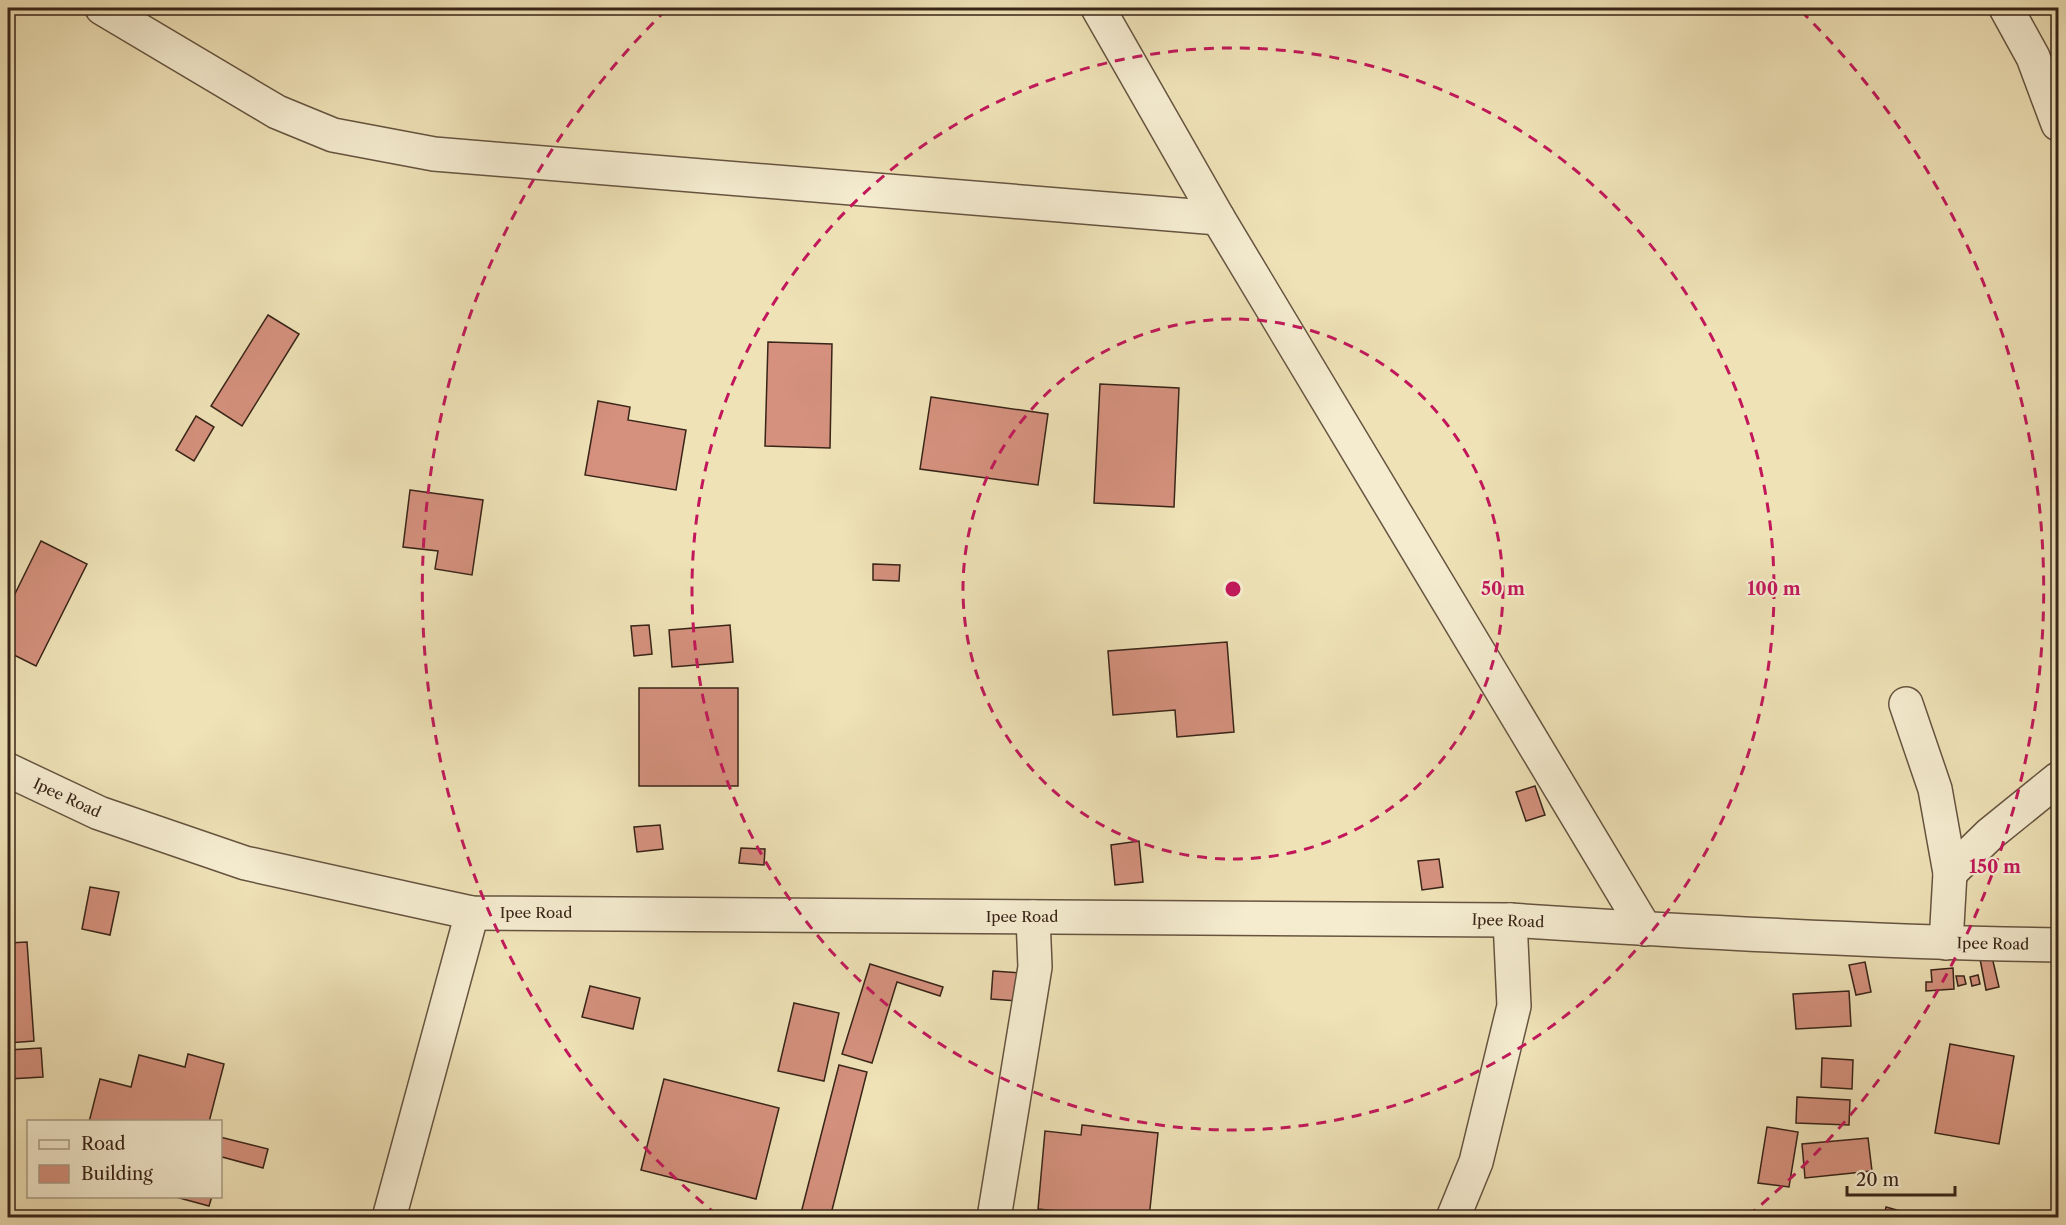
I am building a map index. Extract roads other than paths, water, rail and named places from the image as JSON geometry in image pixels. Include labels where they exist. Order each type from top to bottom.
[{"type":"street","points":[[102,8],[277,111],[333,135],[423,152],[1218,218]]},
{"type":"street","points":[[1098,8],[1218,218],[1645,929]]},
{"type":"street","points":[[2006,8],[2034,57],[2057,118]]},
{"type":"street","points":[[1906,704],[1935,789],[1950,873],[1946,943]]},
{"type":"street","name":"Ipee Road","points":[[8,770],[99,813],[245,863],[472,913],[1510,920],[1645,929],[1946,943],[2058,945]]},
{"type":"street","points":[[1950,873],[1990,834],[2058,779]]},
{"type":"street","points":[[389,1218],[472,913]]},
{"type":"street","points":[[994,1218],[1035,967],[1033,917]]},
{"type":"street","points":[[1453,1218],[1476,1162],[1514,1006],[1510,920]]}]
